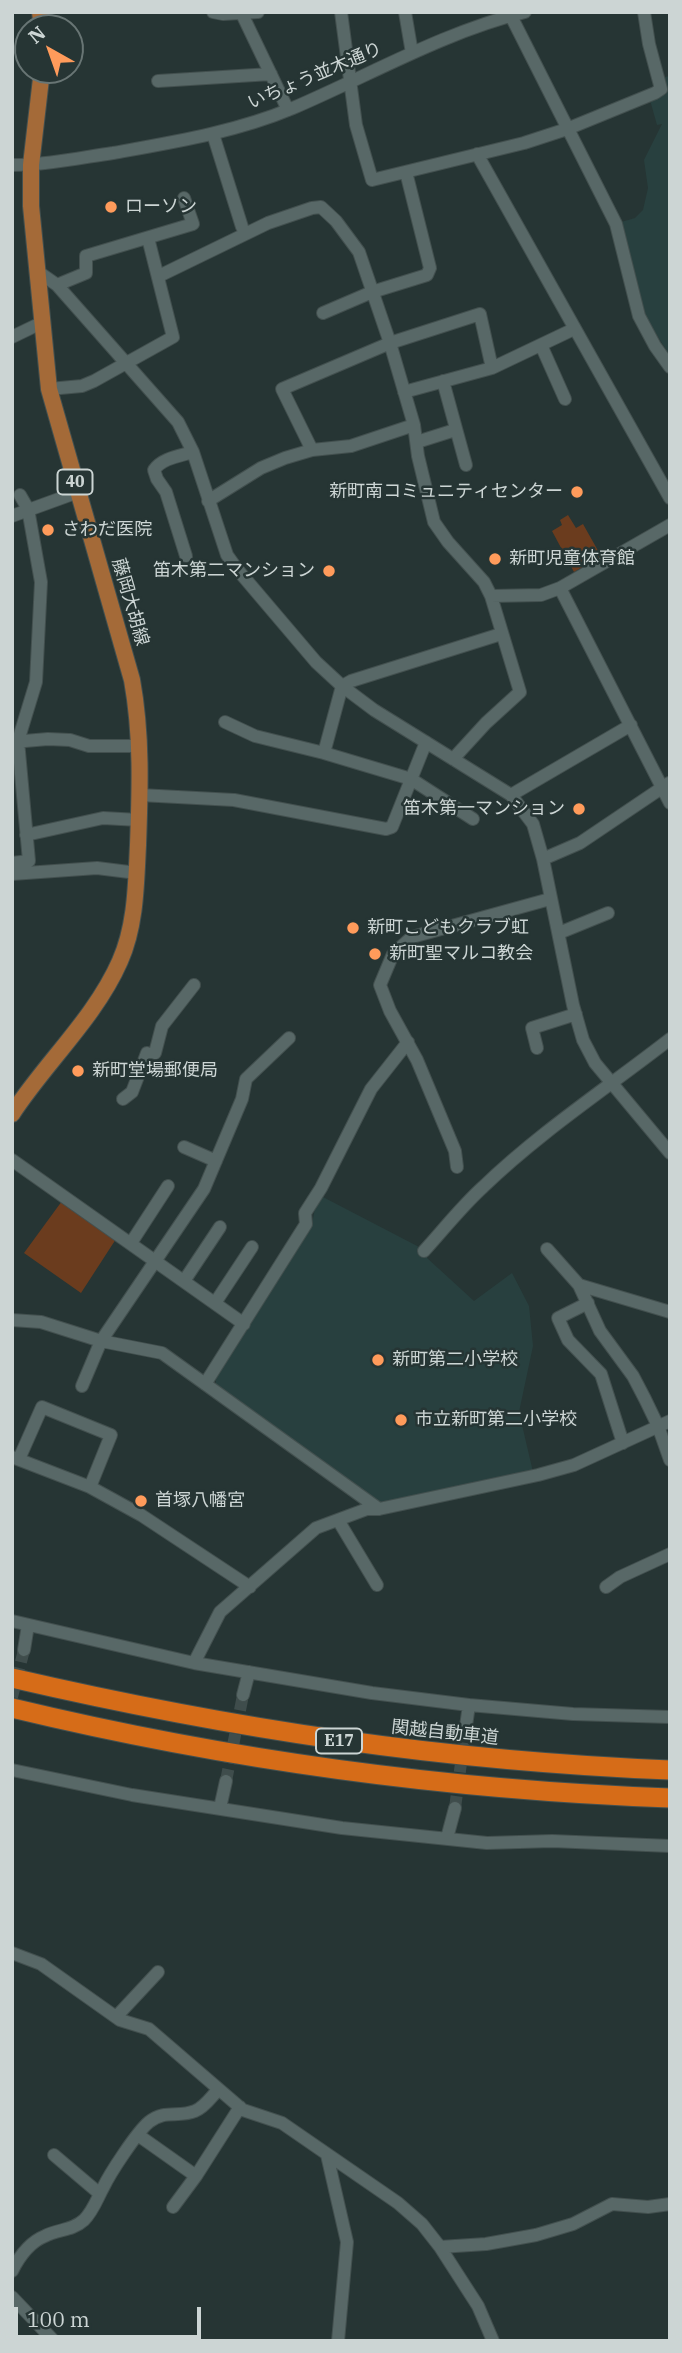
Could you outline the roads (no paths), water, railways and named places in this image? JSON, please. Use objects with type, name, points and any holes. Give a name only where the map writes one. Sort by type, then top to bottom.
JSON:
[{"type":"highway","name":"関越自動車道","points":[[12,1678],[204,1719],[395,1749],[502,1761],[670,1770]]},
{"type":"highway","name":"E17","points":[[12,1708],[200,1748],[389,1777],[497,1789],[670,1798]]},
{"type":"main road","name":"藤岡大胡線","points":[[12,1114],[101,995],[121,961],[135,900],[140,795],[138,713],[132,680],[49,389],[31,206],[31,165],[41,84]]},
{"type":"street","points":[[213,12],[258,12]]},
{"type":"street","points":[[341,12],[356,125],[372,180],[524,144],[655,93],[661,89],[644,12]]},
{"type":"street","points":[[405,12],[412,53]]},
{"type":"street","name":"いちょう並木通り","points":[[12,165],[31,165],[212,134],[288,110],[503,15],[525,12]]},
{"type":"street","points":[[243,14],[288,110]]},
{"type":"street","points":[[503,15],[616,224],[639,316],[670,367]]},
{"type":"street","points":[[158,81],[271,74]]},
{"type":"street","points":[[212,134],[242,227]]},
{"type":"street","points":[[477,154],[670,498]]},
{"type":"street","points":[[323,313],[372,292],[427,275],[430,268],[406,172]]},
{"type":"street","points":[[57,285],[86,273],[86,256],[193,224],[184,198]]},
{"type":"street","points":[[159,276],[268,223],[312,208],[321,207],[336,221],[359,252],[414,425],[418,456],[434,522],[484,582],[491,596],[520,692],[486,723],[453,759]]},
{"type":"street","points":[[49,389],[82,386],[173,337],[148,238]]},
{"type":"street","points":[[37,271],[57,285],[178,422],[193,452],[227,555],[316,662],[374,710],[512,795],[533,824],[583,1040],[595,1063],[670,1153]]},
{"type":"street","points":[[312,450],[282,389],[390,343],[480,314],[492,368]]},
{"type":"street","points":[[12,338],[41,323]]},
{"type":"street","points":[[404,393],[492,368],[574,328]]},
{"type":"street","points":[[541,345],[565,399]]},
{"type":"street","points":[[443,381],[466,465]]},
{"type":"street","points":[[208,501],[261,468],[285,458],[312,450],[351,446],[414,425]]},
{"type":"street","points":[[417,442],[455,430]]},
{"type":"street","points":[[186,556],[166,492],[154,470],[164,461],[193,452]]},
{"type":"street","points":[[12,516],[78,492]]},
{"type":"street","points":[[12,863],[29,861],[15,741],[36,682],[41,613],[41,582],[28,509],[20,495]]},
{"type":"street","points":[[491,596],[541,595],[560,588],[670,525]]},
{"type":"street","points":[[560,588],[631,725],[666,785],[670,803]]},
{"type":"street","points":[[324,753],[342,686],[501,634]]},
{"type":"street","points":[[225,722],[255,736],[411,779],[473,819]]},
{"type":"street","points":[[512,795],[631,725]]},
{"type":"street","points":[[15,741],[48,739],[70,740],[89,746],[139,746]]},
{"type":"street","points":[[140,795],[234,800],[386,830],[392,827],[426,742]]},
{"type":"street","points":[[543,859],[580,843],[666,785]]},
{"type":"street","points":[[26,835],[103,818],[139,820]]},
{"type":"street","points":[[12,874],[97,868],[137,873]]},
{"type":"street","points":[[457,1167],[455,1151],[380,985],[393,954],[412,937],[550,899]]},
{"type":"street","points":[[559,933],[608,913]]},
{"type":"street","points":[[123,1099],[132,1092],[162,1026],[194,985]]},
{"type":"street","points":[[537,1048],[533,1028],[576,1014]]},
{"type":"street","points":[[82,1386],[101,1340],[204,1189],[242,1099],[246,1079],[289,1038]]},
{"type":"street","points":[[424,1251],[482,1187],[554,1125],[670,1038]]},
{"type":"street","points":[[205,1384],[306,1224],[305,1213],[321,1188],[371,1089],[408,1042]]},
{"type":"street","points":[[184,1147],[216,1161]]},
{"type":"street","points":[[12,1160],[244,1324]]},
{"type":"street","points":[[131,1243],[168,1186]]},
{"type":"street","points":[[184,1281],[220,1227]]},
{"type":"street","points":[[215,1303],[252,1247]]},
{"type":"street","points":[[547,1249],[579,1285],[600,1331],[664,1423],[670,1461]]},
{"type":"street","points":[[579,1285],[670,1312]]},
{"type":"street","points":[[587,1303],[558,1318],[568,1340],[601,1374],[624,1443]]},
{"type":"street","points":[[12,1320],[41,1322],[101,1340],[162,1353],[379,1509]]},
{"type":"street","points":[[90,1488],[111,1435],[42,1407],[15,1458],[90,1488],[141,1515],[250,1587]]},
{"type":"street","points":[[194,1663],[220,1612],[316,1528],[367,1509],[379,1509],[574,1465],[664,1423]]},
{"type":"street","points":[[338,1520],[377,1585]]},
{"type":"street","points":[[606,1587],[620,1577],[670,1554]]},
{"type":"street","points":[[12,1620],[194,1663],[372,1693],[573,1714],[670,1717]]},
{"type":"street","points":[[24,1650],[28,1625]]},
{"type":"street","points":[[243,1695],[249,1672]]},
{"type":"street","points":[[466,1726],[469,1704]]},
{"type":"street","points":[[12,1770],[132,1795],[342,1828],[486,1843],[552,1841],[670,1846]]},
{"type":"street","points":[[220,1808],[226,1781]]},
{"type":"street","points":[[447,1839],[455,1808]]},
{"type":"street","points":[[12,1953],[41,1964],[116,2017],[149,2029],[240,2107],[282,2123],[398,2203],[422,2224],[440,2247],[478,2306],[493,2341]]},
{"type":"street","points":[[116,2017],[158,1972]]},
{"type":"street","points":[[12,2271],[29,2247],[45,2236],[77,2226],[86,2218],[104,2185],[147,2123],[169,2113],[193,2112],[218,2090]]},
{"type":"street","points":[[173,2207],[240,2107]]},
{"type":"street","points":[[138,2136],[196,2176]]},
{"type":"street","points":[[54,2155],[100,2194]]},
{"type":"street","points":[[327,2155],[346,2242],[338,2341]]},
{"type":"street","points":[[440,2247],[486,2244],[536,2235],[573,2224],[612,2204],[648,2207],[670,2204]]},
{"type":"street","points":[[12,2297],[54,2341]]},
{"type":"tunnel","points":[[12,1697],[24,1650]]},
{"type":"tunnel","points":[[226,1781],[243,1695]]},
{"type":"tunnel","points":[[455,1808],[466,1726]]},
{"type":"place","name":"ローソン","points":[[111,207]]},
{"type":"place","name":"新町南コミュニティセンター","points":[[577,492]]},
{"type":"place","name":"さわだ医院","points":[[48,530]]},
{"type":"place","name":"新町児童体育館","points":[[495,559]]},
{"type":"place","name":"笛木第二マンション","points":[[329,571]]},
{"type":"place","name":"笛木第一マンション","points":[[579,809]]},
{"type":"place","name":"新町こどもクラブ虹","points":[[353,928]]},
{"type":"place","name":"新町聖マルコ教会","points":[[375,954]]},
{"type":"place","name":"新町堂場郵便局","points":[[78,1071]]},
{"type":"place","name":"新町第二小学校","points":[[378,1360]]},
{"type":"place","name":"市立新町第二小学校","points":[[401,1420]]},
{"type":"place","name":"首塚八幡宮","points":[[141,1501]]}]
